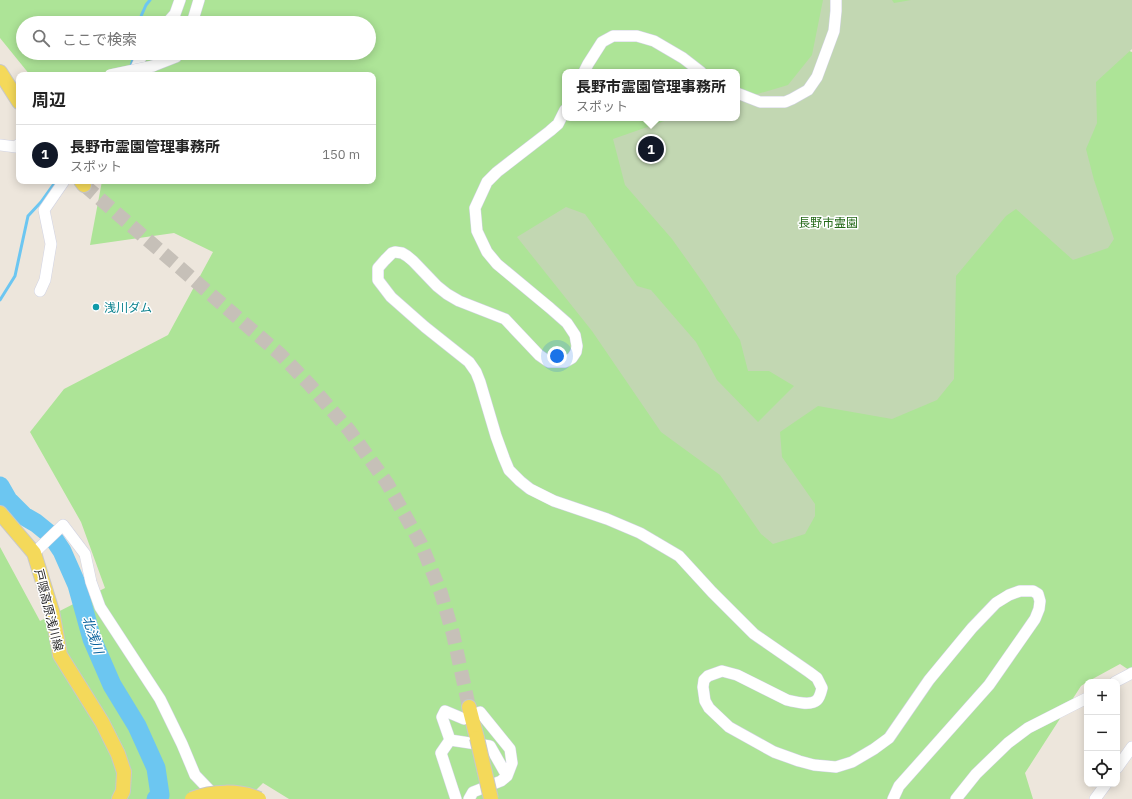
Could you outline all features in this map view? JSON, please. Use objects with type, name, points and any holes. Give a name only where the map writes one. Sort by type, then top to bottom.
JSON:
[{"type":"main road","points":[[0,72],[16,97]]},
{"type":"main road","name":"戸隠高原浅川線","points":[[0,513],[34,553],[52,611],[60,655],[102,722],[118,754],[124,772],[123,791],[119,799]]},
{"type":"main road","points":[[470,711],[491,799]]},
{"type":"main road","points":[[192,799],[210,794],[224,793],[239,794],[259,799]]},
{"type":"street","points":[[173,16],[180,0]]},
{"type":"street","points":[[194,16],[199,0]]},
{"type":"street","points":[[740,94],[760,102],[784,102],[808,90],[817,78],[834,31],[836,0]]},
{"type":"street","points":[[586,69],[602,42],[613,36],[637,36],[654,42],[683,58],[697,69]]},
{"type":"street","points":[[134,72],[140,60]]},
{"type":"street","points":[[124,72],[153,66],[170,60]]},
{"type":"street","points":[[562,116],[558,124],[497,172],[487,182],[475,208],[477,231],[487,252],[497,264],[550,308],[567,323],[572,330],[575,335],[577,346],[576,352],[572,358],[565,362],[550,362],[539,354],[505,318],[459,301],[447,294],[437,286],[413,261],[402,253],[392,253],[385,260],[378,268],[378,280],[391,297],[425,327],[469,362],[476,372],[480,382],[496,436],[509,470],[520,481],[530,490],[554,501],[608,518],[640,533],[680,556],[712,592],[754,634],[817,678],[822,688],[816,702],[812,703],[787,700],[737,675],[722,671],[708,676],[704,680],[703,687],[705,701],[709,708],[730,726],[774,752],[799,762],[836,767],[852,762],[874,749],[889,738],[929,680],[972,628],[996,602],[1020,590],[1032,590],[1038,594],[1040,601],[1035,619],[989,685],[899,786],[892,799]]},
{"type":"street","points":[[0,145],[16,146]]},
{"type":"street","points":[[40,291],[45,280],[51,244],[44,210],[62,184]]},
{"type":"street","points":[[34,553],[63,525],[84,554],[91,582],[100,607],[160,699],[195,775],[218,799]]},
{"type":"street","points":[[1120,679],[1132,673]]},
{"type":"street","points":[[956,799],[976,774],[1008,743],[1028,728],[1084,700]]},
{"type":"street","points":[[450,740],[442,718],[445,711],[464,718],[470,711],[480,712],[510,749],[512,763],[508,776],[501,781],[473,792],[469,799]]},
{"type":"street","points":[[450,740],[490,746],[508,776]]},
{"type":"street","points":[[450,740],[441,753],[456,799]]},
{"type":"street","points":[[1120,764],[1132,747]]},
{"type":"street","points":[[1095,799],[1104,787]]},
{"type":"green space","points":[[0,0],[1050,0],[1107,42],[1132,52],[1132,672],[1120,664],[1092,679],[1084,679],[1084,684],[1081,686],[1025,773],[1033,799],[289,799],[263,783],[247,799],[0,799],[0,547],[40,621],[105,588],[81,522],[30,432],[64,389],[168,335],[213,252],[174,233],[90,245],[101,184],[376,184],[376,72],[28,72],[18,60],[376,60],[376,16],[16,16],[16,58],[0,38]]},
{"type":"green space","name":"長野市霊園","points":[[823,0],[892,0],[894,3],[911,0],[1132,0],[1132,49],[1096,82],[1097,123],[1086,149],[1094,180],[1114,239],[1108,248],[1073,260],[1016,209],[1006,216],[956,276],[954,379],[937,400],[892,419],[818,406],[780,432],[782,457],[815,504],[815,516],[805,534],[773,544],[761,534],[720,475],[661,432],[592,331],[517,237],[566,207],[585,214],[637,286],[651,290],[696,342],[717,380],[758,422],[794,386],[769,371],[748,371],[740,340],[704,284],[672,239],[625,185],[613,139],[664,121],[740,121],[740,99],[788,85],[812,55]]},
{"type":"waterway","points":[[141,16],[150,0]]},
{"type":"waterway","points":[[130,69],[133,60]]},
{"type":"waterway","points":[[0,300],[15,276],[28,216],[41,202],[54,184]]},
{"type":"waterway","name":"北浅川","points":[[0,486],[8,500],[24,516],[36,523],[52,536],[62,551],[77,585],[92,639],[112,685],[137,726],[156,768],[160,795],[156,799]]},
{"type":"tunnel","points":[[84,185],[281,355],[309,384],[349,430],[387,483],[421,544],[441,593],[453,634],[469,707]]},
{"type":"place","name":"長野市霊園管理事務所","points":[[651,149]]},
{"type":"place","name":"浅川ダム","points":[[96,307]]}]
